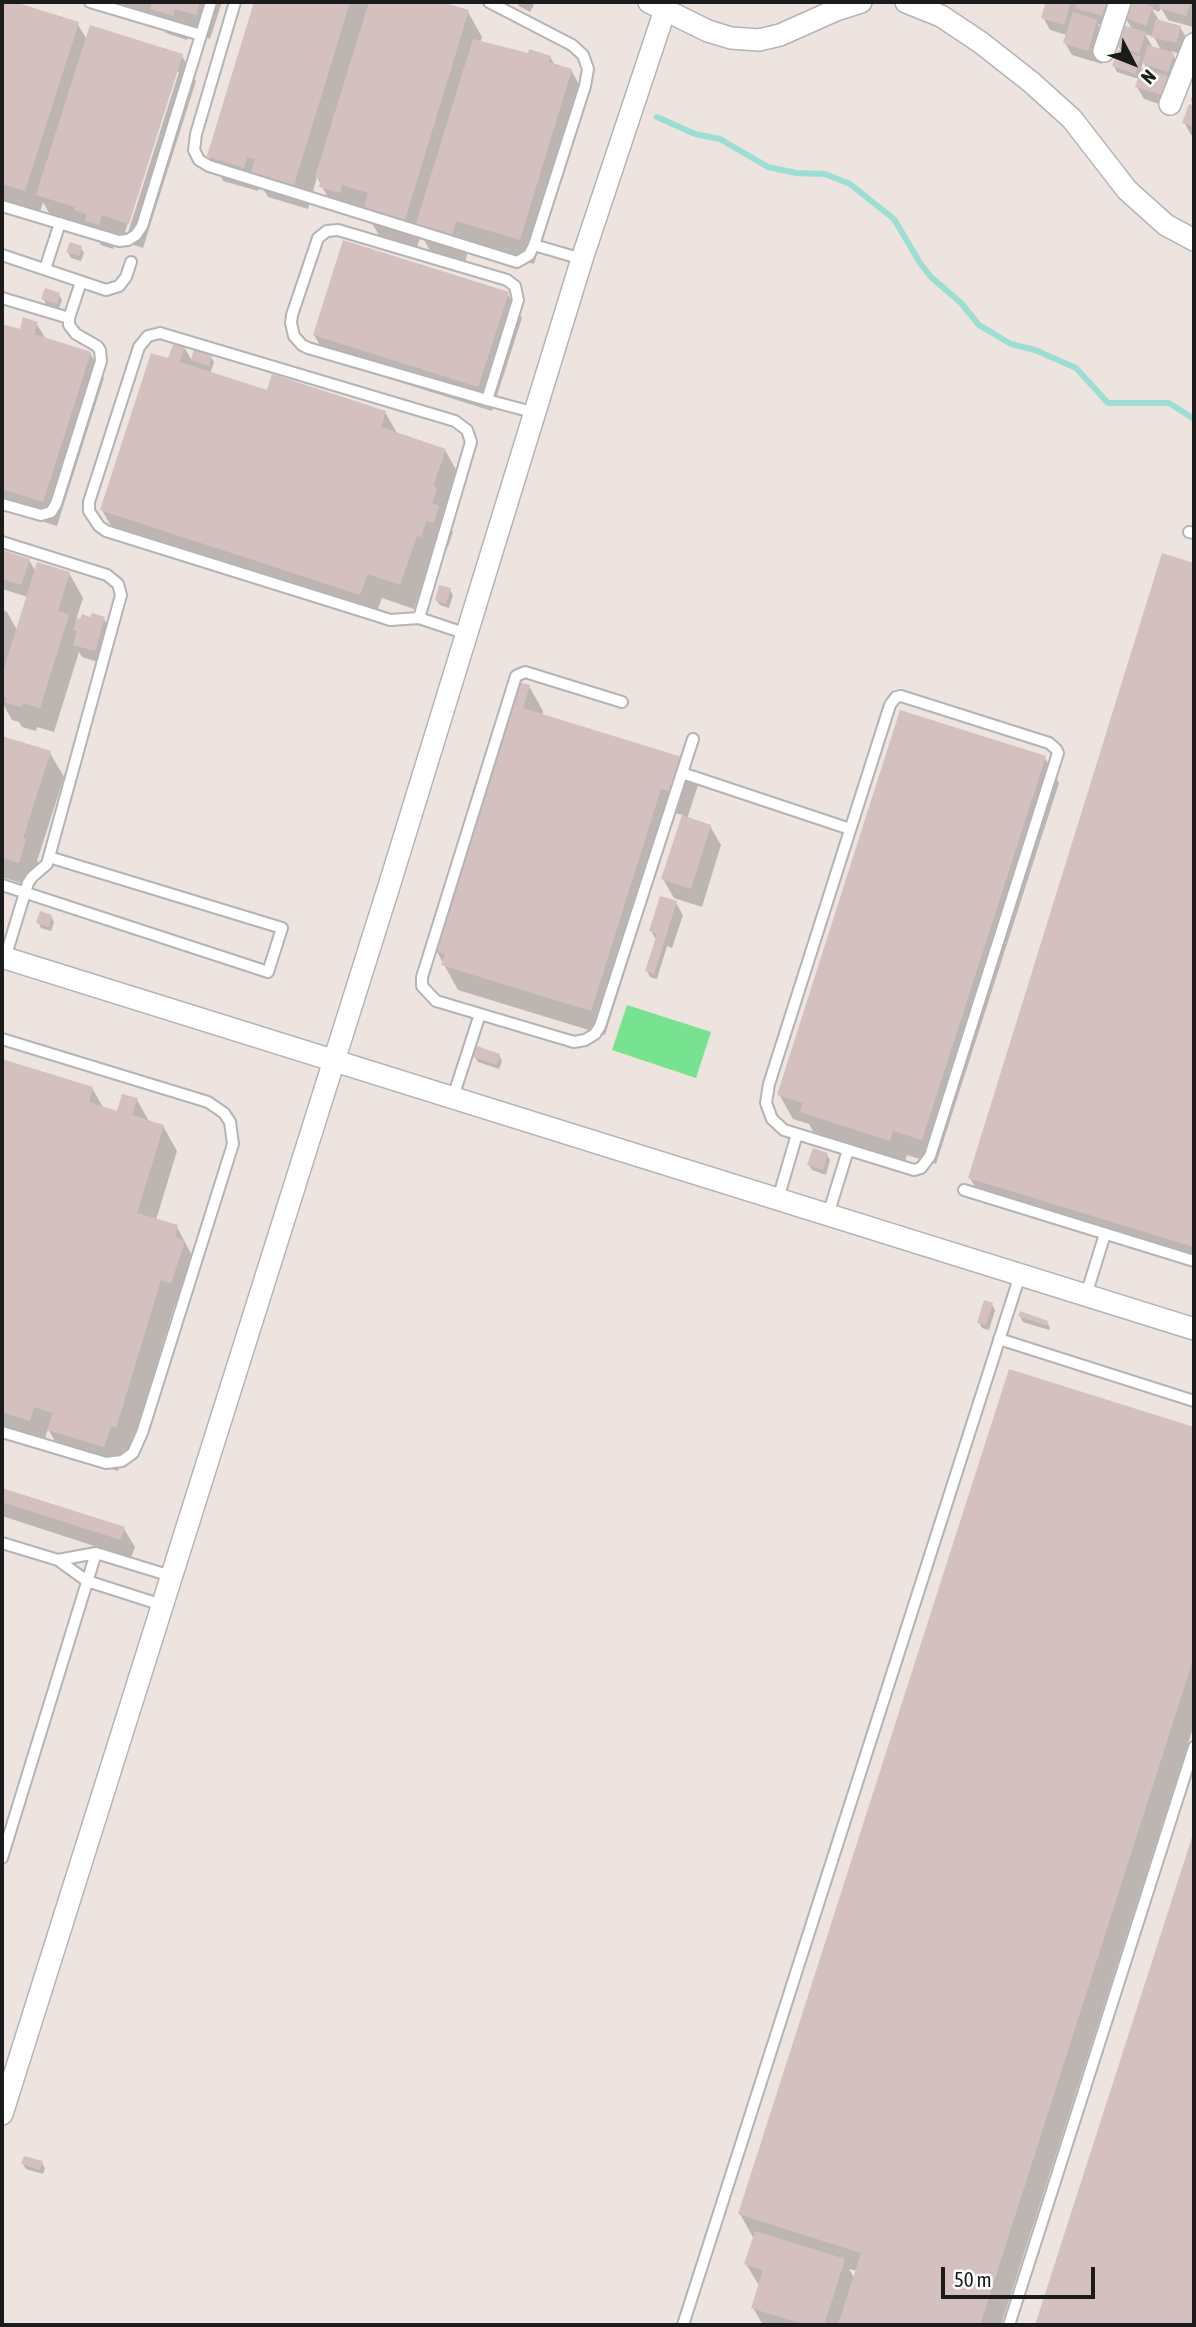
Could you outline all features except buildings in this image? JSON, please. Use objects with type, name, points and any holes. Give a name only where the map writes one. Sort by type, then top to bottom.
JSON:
[{"type":"street","points":[[2,2114],[536,413],[657,6],[708,31],[731,38],[759,40],[780,35],[836,9],[861,2]]},
{"type":"street","points":[[906,2],[947,19],[1031,82],[1072,119],[1104,163],[1134,197],[1171,228],[1194,240]]},
{"type":"street","points":[[1104,51],[1120,2]]},
{"type":"street","points":[[1170,104],[1194,44]]},
{"type":"street","points":[[3,957],[1194,1329]]},
{"type":"lane","points":[[90,2],[201,35]]},
{"type":"lane","points":[[2,206],[120,242],[136,235],[142,226],[211,2]]},
{"type":"lane","points":[[235,2],[196,134],[194,150],[199,160],[209,166],[513,261],[526,258],[534,245],[585,86],[588,69],[583,55],[572,45],[496,3]]},
{"type":"lane","points":[[45,270],[60,223]]},
{"type":"lane","points":[[487,400],[518,299],[515,286],[507,281],[338,230],[327,231],[318,238],[292,315],[291,329],[297,341],[308,348],[487,400],[536,413]]},
{"type":"lane","points":[[534,245],[582,259]]},
{"type":"lane","points":[[2,255],[106,290],[116,288],[124,280],[131,262]]},
{"type":"lane","points":[[2,504],[41,515],[51,512],[56,504],[102,362],[100,350],[91,341],[72,332],[69,325],[81,282]]},
{"type":"lane","points":[[2,298],[69,318]]},
{"type":"lane","points":[[419,618],[471,442],[467,430],[455,421],[160,333],[148,336],[139,347],[89,502],[93,519],[106,531],[378,617],[390,620],[419,618],[467,634]]},
{"type":"lane","points":[[2,542],[107,575],[113,578],[120,589],[119,603],[47,864],[32,877],[3,957]]},
{"type":"lane","points":[[622,702],[525,672],[514,680],[422,977],[422,986],[436,1001],[574,1042],[595,1034],[600,1026],[693,739]]},
{"type":"lane","points":[[896,697],[1049,743],[1056,749],[1058,758],[930,1156],[921,1168],[914,1170],[797,1135],[784,1129],[772,1119],[768,1111],[767,1094],[850,829],[890,705],[896,697]]},
{"type":"lane","points":[[682,773],[850,829]]},
{"type":"lane","points":[[2,885],[268,972],[282,928],[49,857]]},
{"type":"lane","points":[[453,1097],[480,1014]]},
{"type":"lane","points":[[2,1040],[208,1102],[224,1113],[230,1122],[233,1144],[142,1433],[133,1453],[122,1461],[107,1463],[2,1432]]},
{"type":"lane","points":[[778,1199],[797,1135]]},
{"type":"lane","points":[[828,1215],[848,1150]]},
{"type":"lane","points":[[964,1190],[1194,1261]]},
{"type":"lane","points":[[1086,1295],[1105,1234]]},
{"type":"lane","points":[[683,2325],[1020,1275]]},
{"type":"lane","points":[[999,1339],[1194,1401]]},
{"type":"lane","points":[[2,1542],[58,1560],[87,1581],[162,1605]]},
{"type":"lane","points":[[58,1560],[96,1553],[171,1576]]},
{"type":"lane","points":[[2,1858],[96,1553]]},
{"type":"lane","points":[[1009,2325],[1194,1747]]},
{"type":"green space","points":[[627,1005],[711,1032],[696,1078],[612,1050]]},
{"type":"waterway","points":[[657,117],[695,134],[720,139],[768,167],[796,173],[825,174],[850,184],[894,219],[931,277],[961,303],[979,325],[1011,344],[1035,350],[1076,368],[1108,403],[1169,403],[1194,419]]}]
